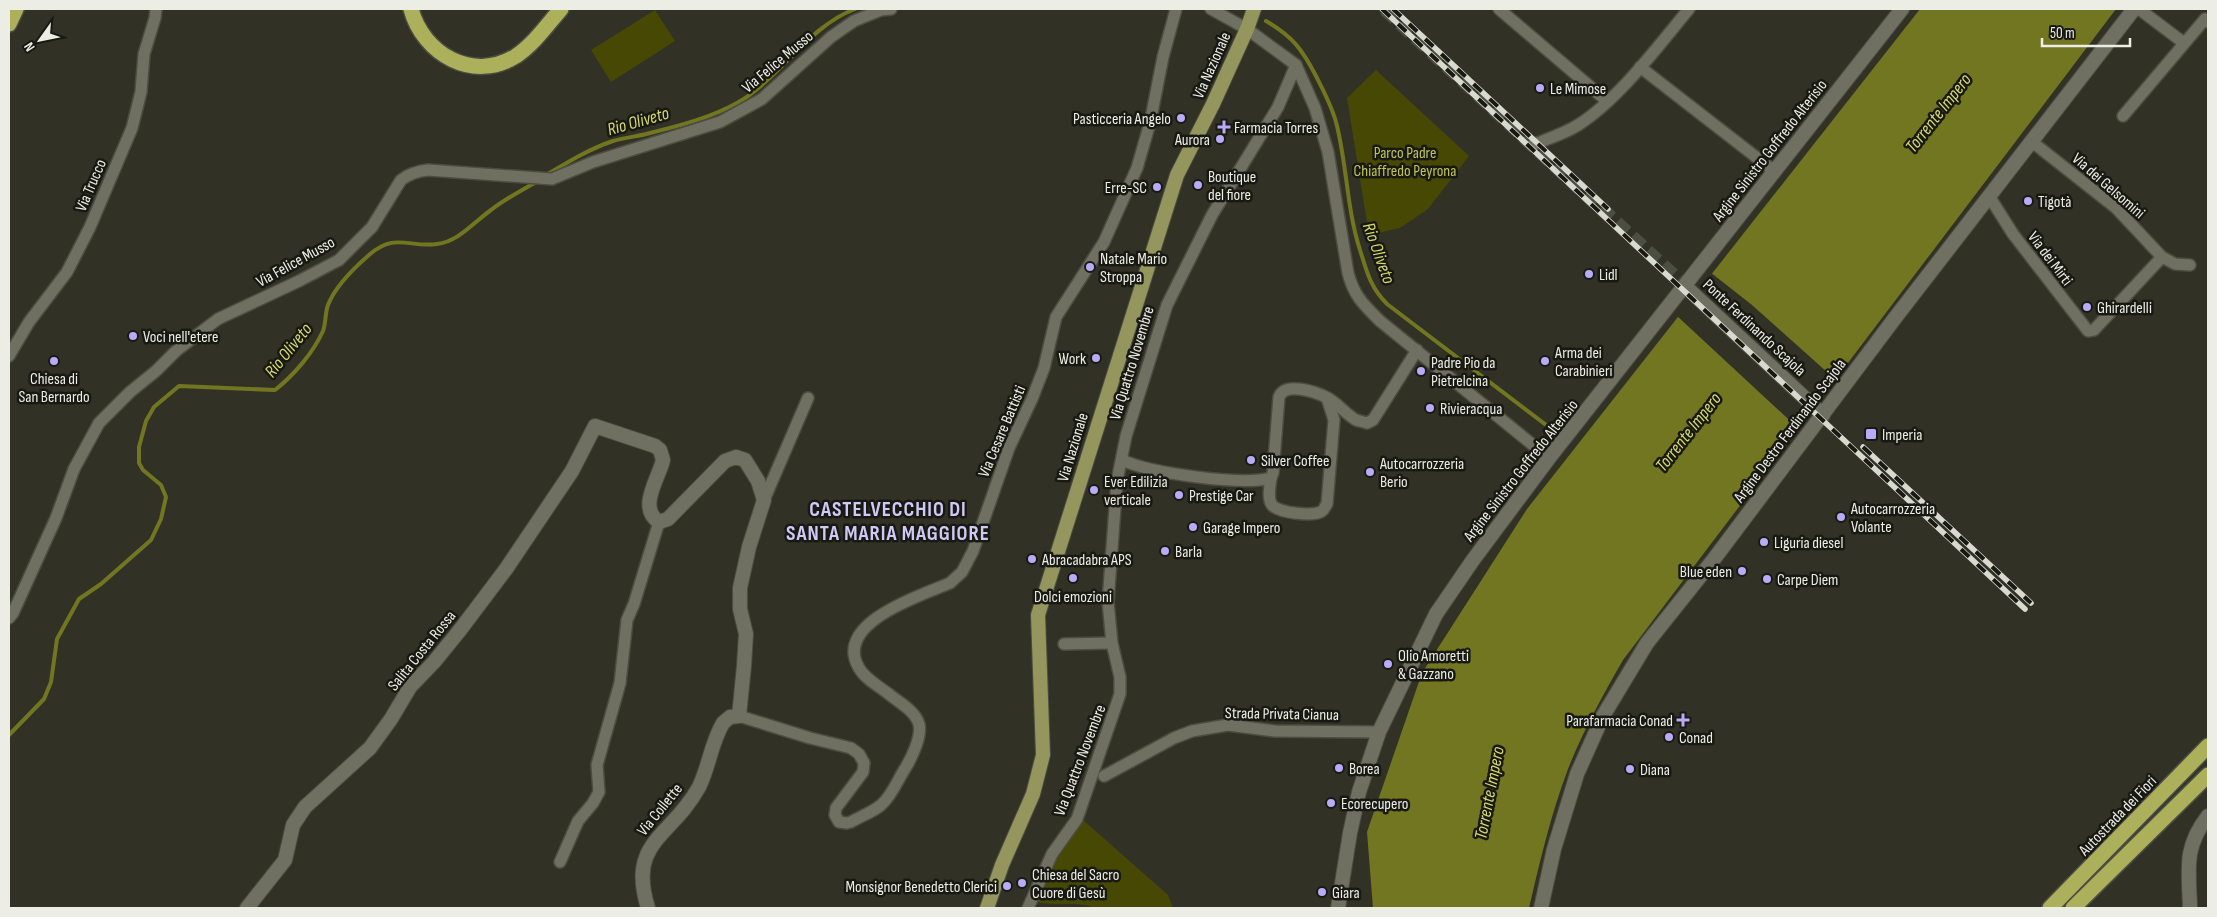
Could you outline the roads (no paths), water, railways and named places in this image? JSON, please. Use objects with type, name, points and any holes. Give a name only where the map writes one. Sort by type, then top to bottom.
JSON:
[{"type":"highway","points":[[9,24],[16,9]]},
{"type":"highway","points":[[411,9],[421,34],[439,52],[462,64],[484,66],[506,61],[517,56],[538,36],[561,9]]},
{"type":"highway","name":"Autostrada dei Fiori","points":[[2050,908],[2208,746]]},
{"type":"highway","name":"Autostrada dei Fiori","points":[[2073,908],[2208,775]]},
{"type":"main road","name":"Via Nazionale","points":[[987,908],[1002,865],[1033,794],[1044,755],[1038,615],[1177,175],[1213,104],[1254,9]]},
{"type":"main road","name":"Argine Sinistro Goffredo Alterisio","points":[[1338,908],[1350,833],[1359,792],[1379,732],[1436,614],[1473,560],[1549,458],[1902,9]]},
{"type":"main road","name":"Argine Destro Ferdinando Scajola","points":[[1542,908],[1554,849],[1577,774],[1603,716],[1647,643],[2134,9]]},
{"type":"main road","name":"Ponte Ferdinando Scajola","points":[[1685,286],[1823,414]]},
{"type":"main road","name":"Salita Costa Rossa","points":[[247,908],[285,860],[293,825],[305,807],[370,748],[391,719],[410,687],[460,630],[506,569],[572,471],[595,426],[644,441],[660,450],[664,460],[650,494],[649,504],[654,519],[659,522]]},
{"type":"main road","points":[[659,522],[668,519],[725,461],[732,457],[741,458],[749,463],[758,481],[764,500],[749,547],[740,588],[740,609],[746,634],[739,716]]},
{"type":"main road","name":"Via Collette","points":[[648,908],[641,883],[646,855],[651,846],[675,822],[693,797],[704,775],[723,723],[730,718],[739,716]]},
{"type":"main road","points":[[2190,908],[2189,852],[2198,829],[2208,816]]},
{"type":"street","name":"Via Trucco","points":[[9,356],[29,322],[67,272],[90,227],[128,137],[141,92],[144,54],[156,9]]},
{"type":"street","name":"Via Felice Musso","points":[[9,618],[56,518],[74,469],[99,423],[176,351],[218,319],[339,260],[372,227],[401,180],[411,173],[428,170],[552,179],[593,162],[720,122],[762,99],[831,38],[854,21],[881,10],[891,9]]},
{"type":"street","name":"Via Cesare Battisti","points":[[739,716],[810,738],[851,748],[860,754],[864,763],[863,772],[836,808],[835,815],[839,822],[851,822],[877,808],[886,800],[908,762],[918,736],[919,723],[913,713],[862,672],[854,656],[856,641],[869,624],[888,609],[950,583],[962,572],[973,550],[1009,448],[1044,368],[1056,317],[1104,242],[1136,168],[1176,9]]},
{"type":"street","points":[[1211,9],[1247,29],[1296,65],[1315,108],[1328,152],[1352,289],[1380,321],[1549,458]]},
{"type":"street","points":[[1499,9],[1607,101]]},
{"type":"street","points":[[1532,145],[1578,125],[1607,101],[1640,67],[1689,9]]},
{"type":"street","points":[[2139,9],[2184,43]]},
{"type":"street","points":[[2123,116],[2205,19],[2208,22]]},
{"type":"street","name":"Via Quattro Novembre","points":[[1028,908],[1052,854],[1077,819],[1116,711],[1120,694],[1120,677],[1112,643],[1108,602],[1117,482],[1126,436],[1138,392],[1166,305],[1212,215],[1278,106],[1296,65]]},
{"type":"street","points":[[1640,67],[1774,171]]},
{"type":"street","name":"Via dei Gelsomini","points":[[2031,141],[2116,208],[2162,257],[2175,264],[2190,265]]},
{"type":"street","name":"Via dei Mirti","points":[[1989,196],[2013,234],[2088,331],[2094,330],[2162,257]]},
{"type":"street","points":[[1327,398],[1334,420],[1334,436],[1327,504],[1322,511],[1313,515],[1274,508],[1269,499],[1280,394],[1286,389],[1300,389],[1327,398],[1356,420],[1367,423],[1373,420],[1417,350]]},
{"type":"street","points":[[764,500],[808,398]]},
{"type":"street","points":[[1122,460],[1155,471],[1211,478],[1258,480],[1271,478]]},
{"type":"street","points":[[560,862],[578,821],[599,792],[597,765],[620,683],[627,620],[634,604],[659,522]]},
{"type":"street","points":[[1064,644],[1112,643]]},
{"type":"street","name":"Strada Privata Cianua","points":[[1104,776],[1174,738],[1192,731],[1228,725],[1276,731],[1379,732]]},
{"type":"water","name":"Torrente Impero","points":[[1920,9],[2116,9],[1623,660],[1587,727],[1568,769],[1551,820],[1529,908],[1373,908],[1367,832],[1422,673],[1527,509]]},
{"type":"waterway","name":"Rio Oliveto","points":[[546,175],[604,144],[686,123],[737,103],[753,93],[822,28],[838,17],[855,9]]},
{"type":"waterway","name":"Rio Oliveto","points":[[1266,21],[1296,44],[1306,58],[1331,106],[1340,141],[1356,235],[1367,272],[1381,298],[1558,434]]},
{"type":"waterway","name":"Rio Oliveto","points":[[9,735],[44,699],[51,682],[57,639],[79,599],[101,584],[151,540],[161,519],[166,497],[161,485],[143,470],[139,463],[139,447],[146,421],[154,407],[179,386],[275,390],[296,371],[319,339],[325,325],[326,311],[335,291],[369,255],[378,248],[395,242],[427,245],[452,240],[502,202],[536,182]]},
{"type":"tunnel","points":[[1385,9],[1685,286]]},
{"type":"railway","points":[[1382,9],[2025,609]]},
{"type":"railway","points":[[1393,9],[1608,209]]},
{"type":"railway","points":[[1863,447],[2031,603]]},
{"type":"place","name":"Le Mimose","points":[[1540,88]]},
{"type":"place","name":"Pasticceria Angelo","points":[[1181,118]]},
{"type":"place","name":"Farmacia Torres","points":[[1224,127]]},
{"type":"place","name":"Aurora","points":[[1220,139]]},
{"type":"place","name":"Boutique del fiore","points":[[1198,185]]},
{"type":"place","name":"Erre-SC","points":[[1157,187]]},
{"type":"place","name":"Tigotà","points":[[2028,201]]},
{"type":"place","name":"Natale Mario Stroppa","points":[[1090,267]]},
{"type":"place","name":"Lidl","points":[[1589,274]]},
{"type":"place","name":"Ghirardelli","points":[[2087,307]]},
{"type":"place","name":"Voci nell'etere","points":[[133,336]]},
{"type":"place","name":"Work","points":[[1096,358]]},
{"type":"place","name":"Chiesa di San Bernardo","points":[[54,361]]},
{"type":"place","name":"Arma dei Carabinieri","points":[[1545,361]]},
{"type":"place","name":"Padre Pio da Pietrelcina","points":[[1421,371]]},
{"type":"place","name":"Rivieracqua","points":[[1430,408]]},
{"type":"place","name":"Imperia","points":[[1871,434]]},
{"type":"place","name":"Silver Coffee","points":[[1251,460]]},
{"type":"place","name":"Autocarrozzeria Berio","points":[[1370,472]]},
{"type":"place","name":"Ever Edilizia verticale","points":[[1094,490]]},
{"type":"place","name":"Prestige Car","points":[[1179,495]]},
{"type":"place","name":"Autocarrozzeria Volante","points":[[1841,517]]},
{"type":"place","name":"Garage Impero","points":[[1193,527]]},
{"type":"place","name":"Liguria diesel","points":[[1764,542]]},
{"type":"place","name":"Barla","points":[[1165,551]]},
{"type":"place","name":"Abracadabra APS","points":[[1032,559]]},
{"type":"place","name":"Blue eden","points":[[1742,571]]},
{"type":"place","name":"Dolci emozioni","points":[[1073,578]]},
{"type":"place","name":"Carpe Diem","points":[[1767,579]]},
{"type":"place","name":"Olio Amoretti & Gazzano","points":[[1388,664]]},
{"type":"place","name":"Parafarmacia Conad","points":[[1683,720]]},
{"type":"place","name":"Conad","points":[[1669,737]]},
{"type":"place","name":"Borea","points":[[1339,768]]},
{"type":"place","name":"Diana","points":[[1630,769]]},
{"type":"place","name":"Ecorecupero","points":[[1331,803]]},
{"type":"place","name":"Chiesa del Sacro Cuore di Gesù","points":[[1022,883]]},
{"type":"place","name":"Monsignor Benedetto Clerici","points":[[1007,886]]},
{"type":"place","name":"Giara","points":[[1322,892]]},
{"type":"district","name":"CASTELVECCHIO DI SANTA MARIA MAGGIORE","points":[[888,521]]},
{"type":"park label","name":"Parco Padre Chiaffredo Peyrona","points":[[1405,161]]}]
